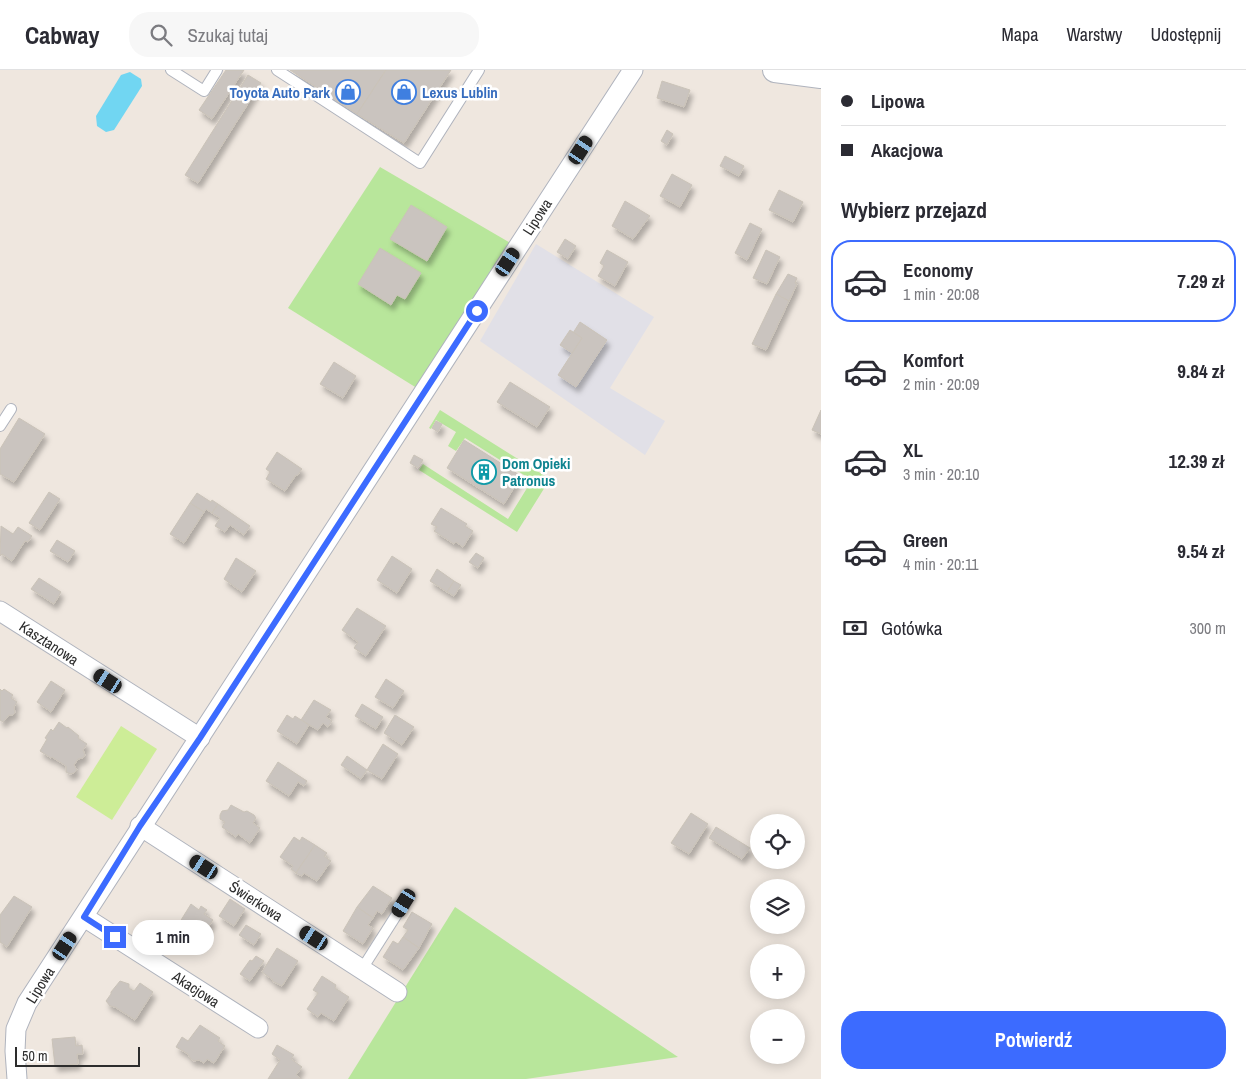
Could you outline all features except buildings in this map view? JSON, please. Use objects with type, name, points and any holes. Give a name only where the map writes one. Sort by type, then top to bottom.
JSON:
[{"type":"street","name":"Lipowa","points":[[17,1079],[8,1029],[84,917],[140,826],[200,738],[633,70]]},
{"type":"street","points":[[775,70],[821,76]]},
{"type":"street","name":"Kasztanowa","points":[[0,612],[200,738]]},
{"type":"street","name":"Świerkowa","points":[[140,826],[397,992]]},
{"type":"street","name":"Akacjowa","points":[[84,917],[258,1028]]},
{"type":"lane","points":[[171,70],[204,91],[217,70]]},
{"type":"lane","points":[[277,70],[420,163],[479,70]]},
{"type":"lane","points":[[0,426],[11,409]]},
{"type":"lane","points":[[362,969],[404,903]]},
{"type":"shaded area","points":[[536,244],[654,317],[610,388],[665,421],[645,455],[480,341]]},
{"type":"green space","points":[[380,167],[512,244],[420,390],[288,308]]},
{"type":"green space","points":[[440,410],[550,479],[517,532],[419,470],[423,464],[508,519],[532,480],[465,438],[456,451],[448,446],[456,432],[436,420],[431,429],[429,428]]},
{"type":"green space","points":[[121,726],[157,749],[112,820],[76,797]]},
{"type":"green space","points":[[455,907],[678,1057],[526,1079],[348,1079]]},
{"type":"water","points":[[130,72],[141,79],[142,86],[114,130],[106,132],[97,126],[96,116],[121,75]]},
{"type":"place","name":"Toyota Auto Park","points":[[348,92]]},
{"type":"place","name":"Lexus Lublin","points":[[404,92]]},
{"type":"place","name":"Dom Opieki Patronus","points":[[484,472]]},
{"type":"route","points":[[115,937],[84,917],[140,826],[200,738],[477,311]]}]
